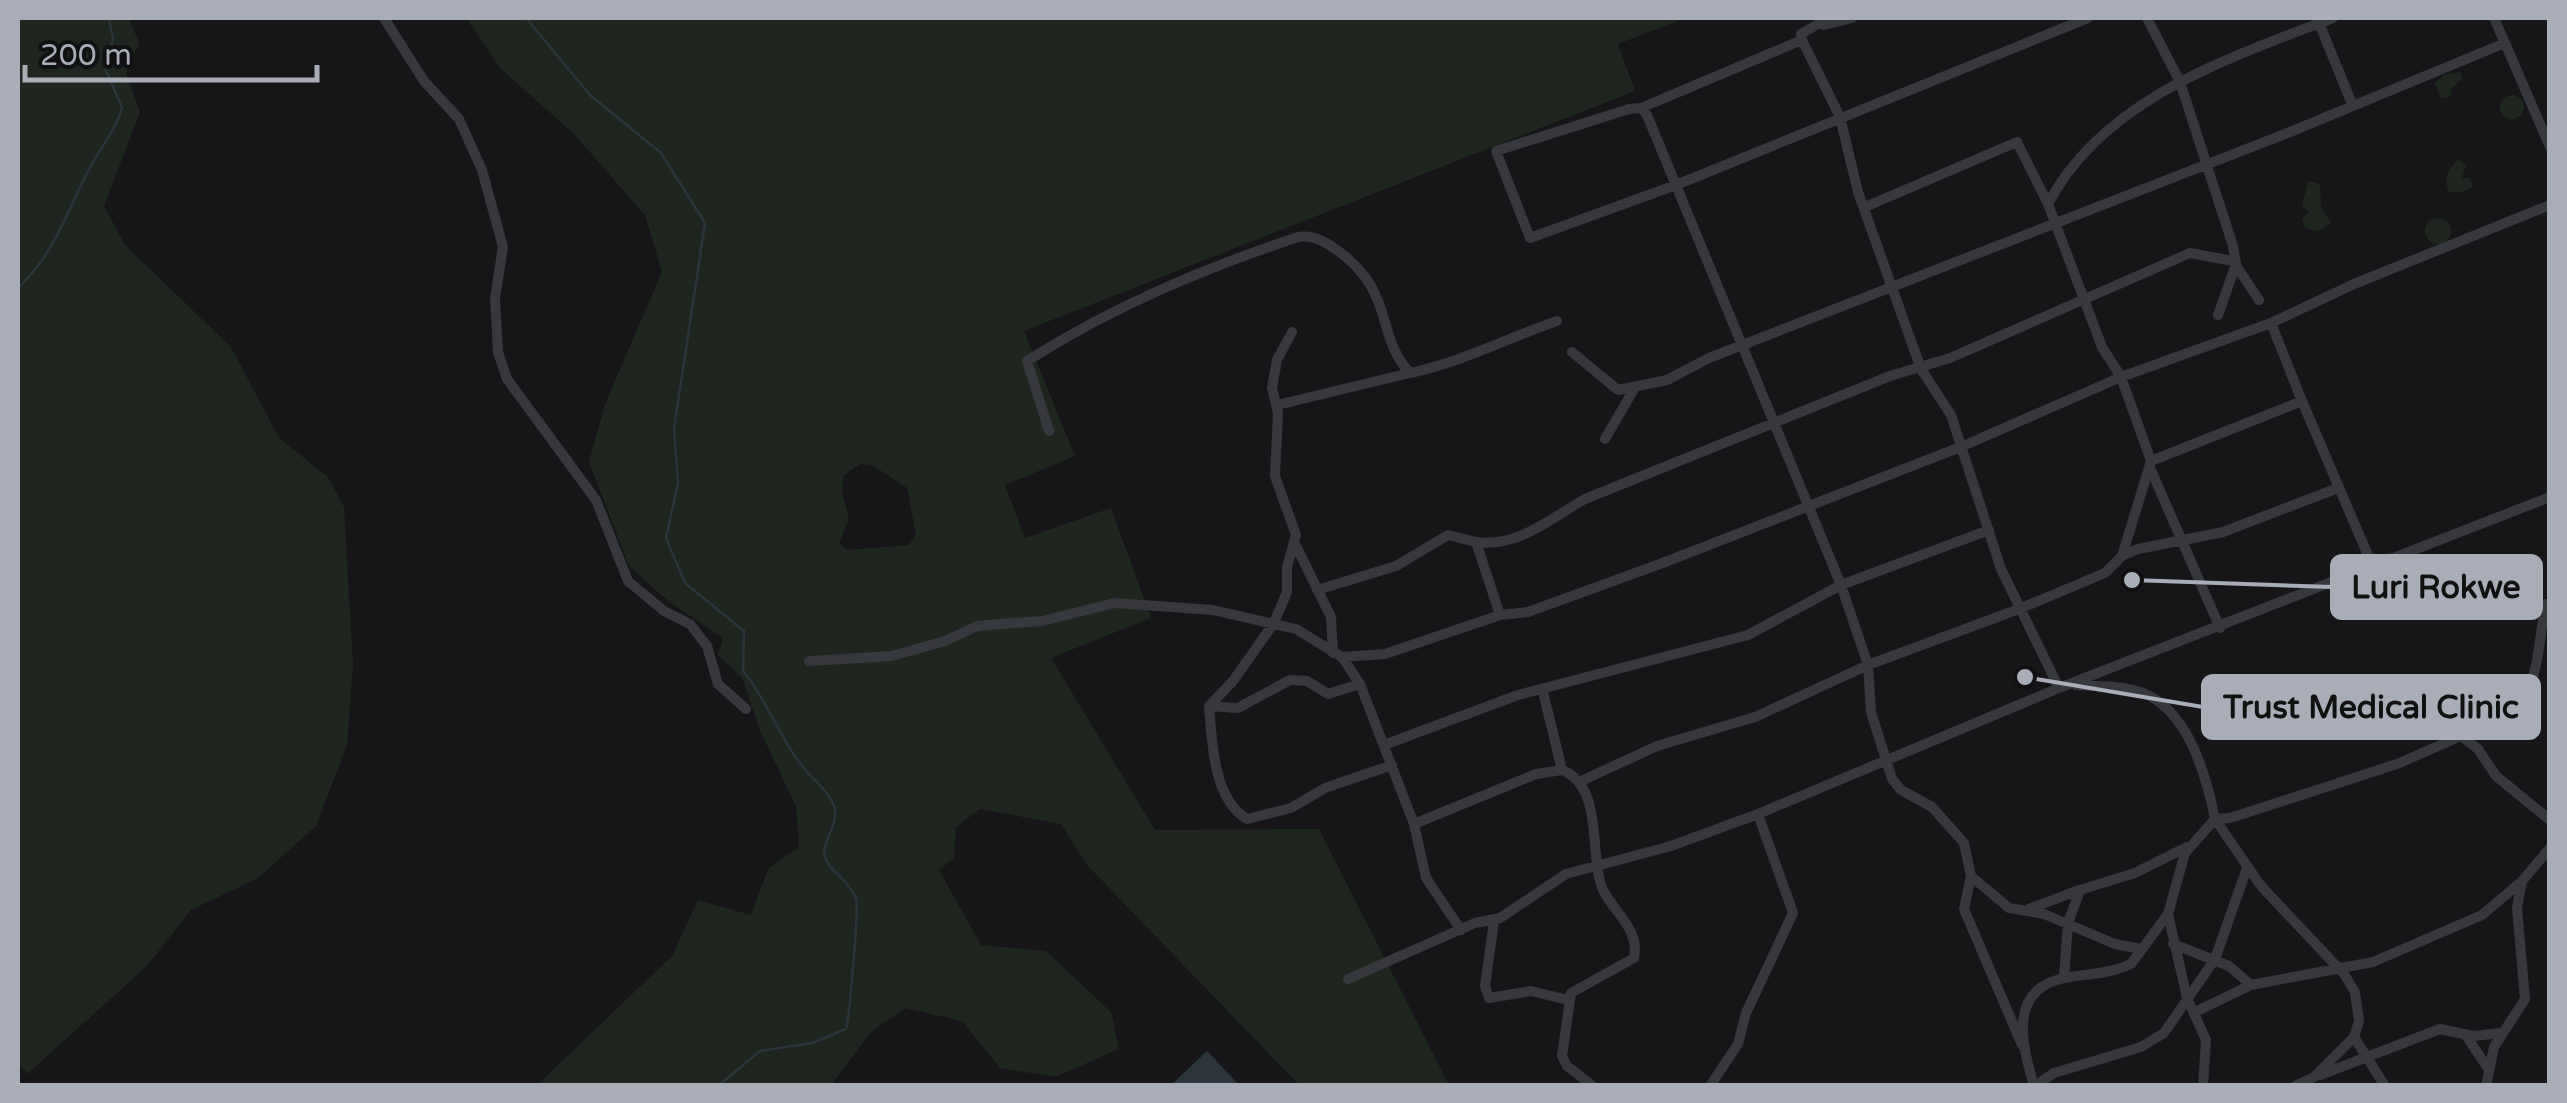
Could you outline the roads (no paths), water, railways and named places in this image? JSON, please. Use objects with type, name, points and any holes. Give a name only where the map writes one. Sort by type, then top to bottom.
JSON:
[{"type":"street","points":[[384,18],[424,81],[459,118],[482,170],[503,247],[495,298],[498,352],[507,380],[596,500],[628,581],[664,612],[690,624],[708,646],[718,684],[746,709]]},
{"type":"street","points":[[1801,37],[1828,18]]},
{"type":"street","points":[[1852,18],[1640,108],[1496,152],[1530,238],[1676,185],[2088,18]]},
{"type":"street","points":[[2147,18],[2180,82],[2208,160],[2212,192],[2236,264],[2259,300]]},
{"type":"street","points":[[2048,204],[2064,175],[2101,136],[2140,105],[2180,82],[2318,20],[2333,18]]},
{"type":"street","points":[[2494,18],[2545,121],[2550,147]]},
{"type":"street","points":[[2318,20],[2352,104]]},
{"type":"street","points":[[1801,37],[1840,117],[1865,207],[1920,369],[1951,416],[2019,610],[2065,687]]},
{"type":"street","points":[[1572,352],[1613,388],[1634,390],[2505,43]]},
{"type":"street","points":[[1640,108],[1676,185],[1841,585],[1868,666],[1871,712],[1892,779],[1901,790],[1932,807],[1964,843],[1972,876],[1964,910],[2022,1045],[2034,1086],[2078,1064],[2154,1040],[2174,1021],[2215,959],[2248,868]]},
{"type":"street","points":[[1865,207],[2017,142],[2048,204],[2082,301],[2121,378],[2151,465],[2220,628]]},
{"type":"street","points":[[1337,655],[1385,654],[1500,615],[1528,612],[1587,592],[1963,446],[2121,378],[2272,323],[2354,284],[2550,205]]},
{"type":"street","points":[[1049,431],[1026,362],[1097,320],[1187,276],[1310,235],[1368,277],[1410,373]]},
{"type":"street","points":[[1317,590],[1396,566],[1448,535],[1487,544],[1544,528],[1585,498],[1890,376],[1920,369],[2190,253],[2218,255],[2236,264]]},
{"type":"street","points":[[2218,315],[2236,264]]},
{"type":"street","points":[[1277,404],[1454,364],[1557,321]]},
{"type":"street","points":[[2272,323],[2374,567]]},
{"type":"street","points":[[1208,706],[1234,680],[1274,622],[1287,592],[1286,566],[1296,535],[1273,464],[1277,404],[1273,374],[1292,332]]},
{"type":"street","points":[[1605,439],[1634,390]]},
{"type":"street","points":[[1579,782],[1657,746],[1755,717],[1868,666],[2019,610],[2105,573],[2122,556],[2151,465],[2302,402]]},
{"type":"street","points":[[2122,556],[2241,526],[2338,488]]},
{"type":"street","points":[[1348,978],[1461,930],[1494,921],[1566,874],[1758,814],[2065,687],[2550,498]]},
{"type":"street","points":[[1384,745],[1496,702],[1748,634],[1841,585],[1989,530]]},
{"type":"street","points":[[1476,542],[1500,615]]},
{"type":"street","points":[[1295,544],[1331,616],[1337,655]]},
{"type":"street","points":[[809,660],[892,656],[945,641],[977,626],[1042,621],[1115,604],[1160,603],[1296,629],[1337,655],[1360,684],[1414,824],[1426,878],[1461,930]]},
{"type":"street","points":[[2022,1045],[2020,1032],[2027,1008],[2046,986],[2064,978],[2119,970],[2131,964],[2168,914],[2186,853],[2215,818],[2230,818],[2397,764],[2517,706],[2528,694],[2545,604]]},
{"type":"street","points":[[1208,706],[1238,708],[1290,680],[1307,681],[1328,694],[1360,684]]},
{"type":"street","points":[[2065,687],[2139,691],[2176,719],[2208,783],[2215,818],[2248,868],[2355,992],[2360,1014],[2354,1036],[2314,1077]]},
{"type":"street","points":[[1543,692],[1562,770],[1579,782],[1598,847],[1596,866],[1604,890],[1634,935],[1635,953],[1619,968],[1578,986],[1568,1000],[1564,1061],[1593,1086]]},
{"type":"street","points":[[1208,706],[1214,764],[1233,807],[1247,819],[1291,808],[1318,791],[1392,766]]},
{"type":"street","points":[[2461,736],[2478,748],[2496,776],[2550,820]]},
{"type":"street","points":[[1414,824],[1536,774],[1562,770]]},
{"type":"street","points":[[1710,1086],[1738,1044],[1746,1013],[1794,913],[1758,814]]},
{"type":"street","points":[[2025,910],[2135,873],[2192,844]]},
{"type":"street","points":[[1598,847],[1620,860]]},
{"type":"street","points":[[2195,1012],[2252,985],[2336,967],[2360,966],[2482,916],[2522,881],[2550,848]]},
{"type":"street","points":[[1972,876],[2002,904],[2068,922],[2115,944],[2142,949]]},
{"type":"street","points":[[2486,1086],[2502,1033],[2525,999],[2527,986],[2517,908],[2522,881]]},
{"type":"street","points":[[2064,978],[2068,922],[2080,890]]},
{"type":"street","points":[[2168,914],[2187,998],[2208,1055],[2203,1086]]},
{"type":"street","points":[[1494,921],[1485,986],[1489,998],[1531,992],[1568,1000]]},
{"type":"street","points":[[2173,944],[2215,959],[2252,985]]},
{"type":"street","points":[[2295,1086],[2366,1055],[2440,1030],[2502,1033]]},
{"type":"street","points":[[2465,1033],[2489,1070]]},
{"type":"street","points":[[2354,1036],[2385,1086]]},
{"type":"waterway","points":[[18,288],[52,244],[122,108],[105,68],[113,39],[109,18]]},
{"type":"waterway","points":[[526,18],[590,95],[661,153],[705,223],[674,429],[678,483],[666,538],[685,583],[744,631],[743,671],[798,760],[831,799],[835,816],[824,855],[856,898],[846,1029],[812,1043],[760,1051],[718,1086]]},
{"type":"place","name":"Luri Rokwe","points":[[2132,580]]},
{"type":"place","name":"Trust Medical Clinic","points":[[2025,677]]}]
